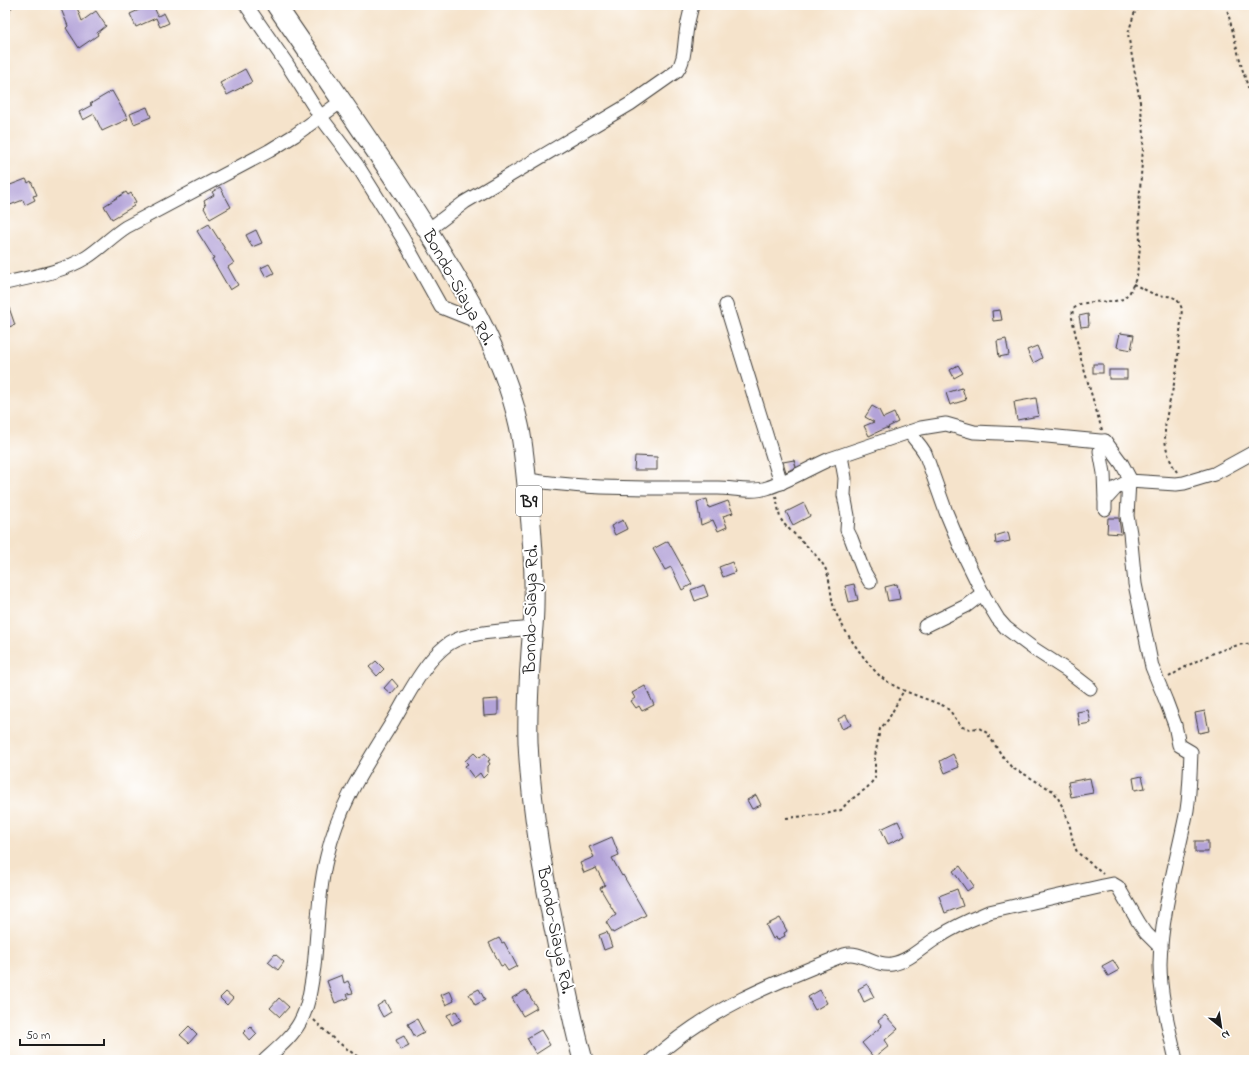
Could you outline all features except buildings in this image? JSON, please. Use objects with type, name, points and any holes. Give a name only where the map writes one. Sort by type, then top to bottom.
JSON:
[{"type":"highway","name":"Bondo-Siaya Rd.","points":[[276,5],[428,230],[455,274],[481,322],[512,398],[519,425],[531,528],[534,570],[534,604],[529,674],[528,721],[534,804],[540,853],[552,919],[582,1060]]},
{"type":"street","points":[[246,5],[287,64],[320,116],[357,165],[417,261],[441,307],[481,322]]},
{"type":"street","points":[[428,230],[465,202],[630,104],[677,71],[681,65],[684,55],[686,32],[692,5]]},
{"type":"street","points":[[5,283],[57,270],[86,258],[114,234],[269,151],[295,135],[342,101]]},
{"type":"street","points":[[726,305],[777,484]]},
{"type":"street","points":[[526,480],[584,486],[728,488],[755,490],[777,484],[824,462],[909,432],[921,428],[946,424],[974,432],[1026,434],[1105,441]]},
{"type":"street","points":[[909,432],[921,447],[928,460],[956,537],[983,593],[995,614],[1006,628],[1090,688]]},
{"type":"street","points":[[1105,441],[1122,464],[1130,479],[1127,516],[1130,533],[1134,584],[1152,667],[1174,725],[1179,745],[1191,752],[1191,774],[1188,798],[1166,909],[1160,965],[1163,995],[1176,1060]]},
{"type":"street","points":[[1105,441],[1100,451],[1104,473],[1105,504],[1116,488],[1129,481],[1176,484],[1184,483],[1214,474],[1254,452]]},
{"type":"street","points":[[841,456],[845,478],[844,495],[848,516],[847,530],[870,582]]},
{"type":"street","points":[[925,626],[966,606],[983,593]]},
{"type":"street","points":[[265,1060],[300,1023],[306,1010],[312,985],[321,887],[326,856],[340,811],[413,684],[438,653],[451,642],[473,635],[533,628]]},
{"type":"street","points":[[652,1060],[685,1033],[708,1017],[738,1000],[803,971],[844,955],[855,954],[878,964],[891,964],[909,958],[946,932],[989,912],[1103,886],[1113,884],[1118,887],[1139,923],[1161,948]]},
{"type":"path","points":[[5,19],[12,5]]},
{"type":"path","points":[[1105,441],[1081,359],[1072,318],[1072,309],[1080,304],[1115,301],[1123,298],[1130,292],[1136,276],[1140,246],[1139,204],[1144,134],[1128,34],[1134,14],[1141,5]]},
{"type":"path","points":[[1226,5],[1242,68],[1254,106]]},
{"type":"path","points":[[1134,284],[1154,294],[1174,298],[1179,301],[1182,309],[1176,371],[1165,425],[1167,450],[1171,464],[1184,483]]},
{"type":"path","points":[[777,484],[780,518],[825,568],[837,616],[852,642],[880,676],[904,690],[944,706],[950,711],[962,727],[978,728],[987,733],[1012,768],[1053,791],[1065,812],[1077,852],[1118,887]]},
{"type":"path","points":[[1159,683],[1183,668],[1204,658],[1235,646],[1254,643]]},
{"type":"path","points":[[786,818],[826,814],[840,810],[867,788],[875,778],[875,756],[880,729],[888,720],[904,690]]},
{"type":"path","points":[[306,1010],[323,1029],[362,1060]]}]
